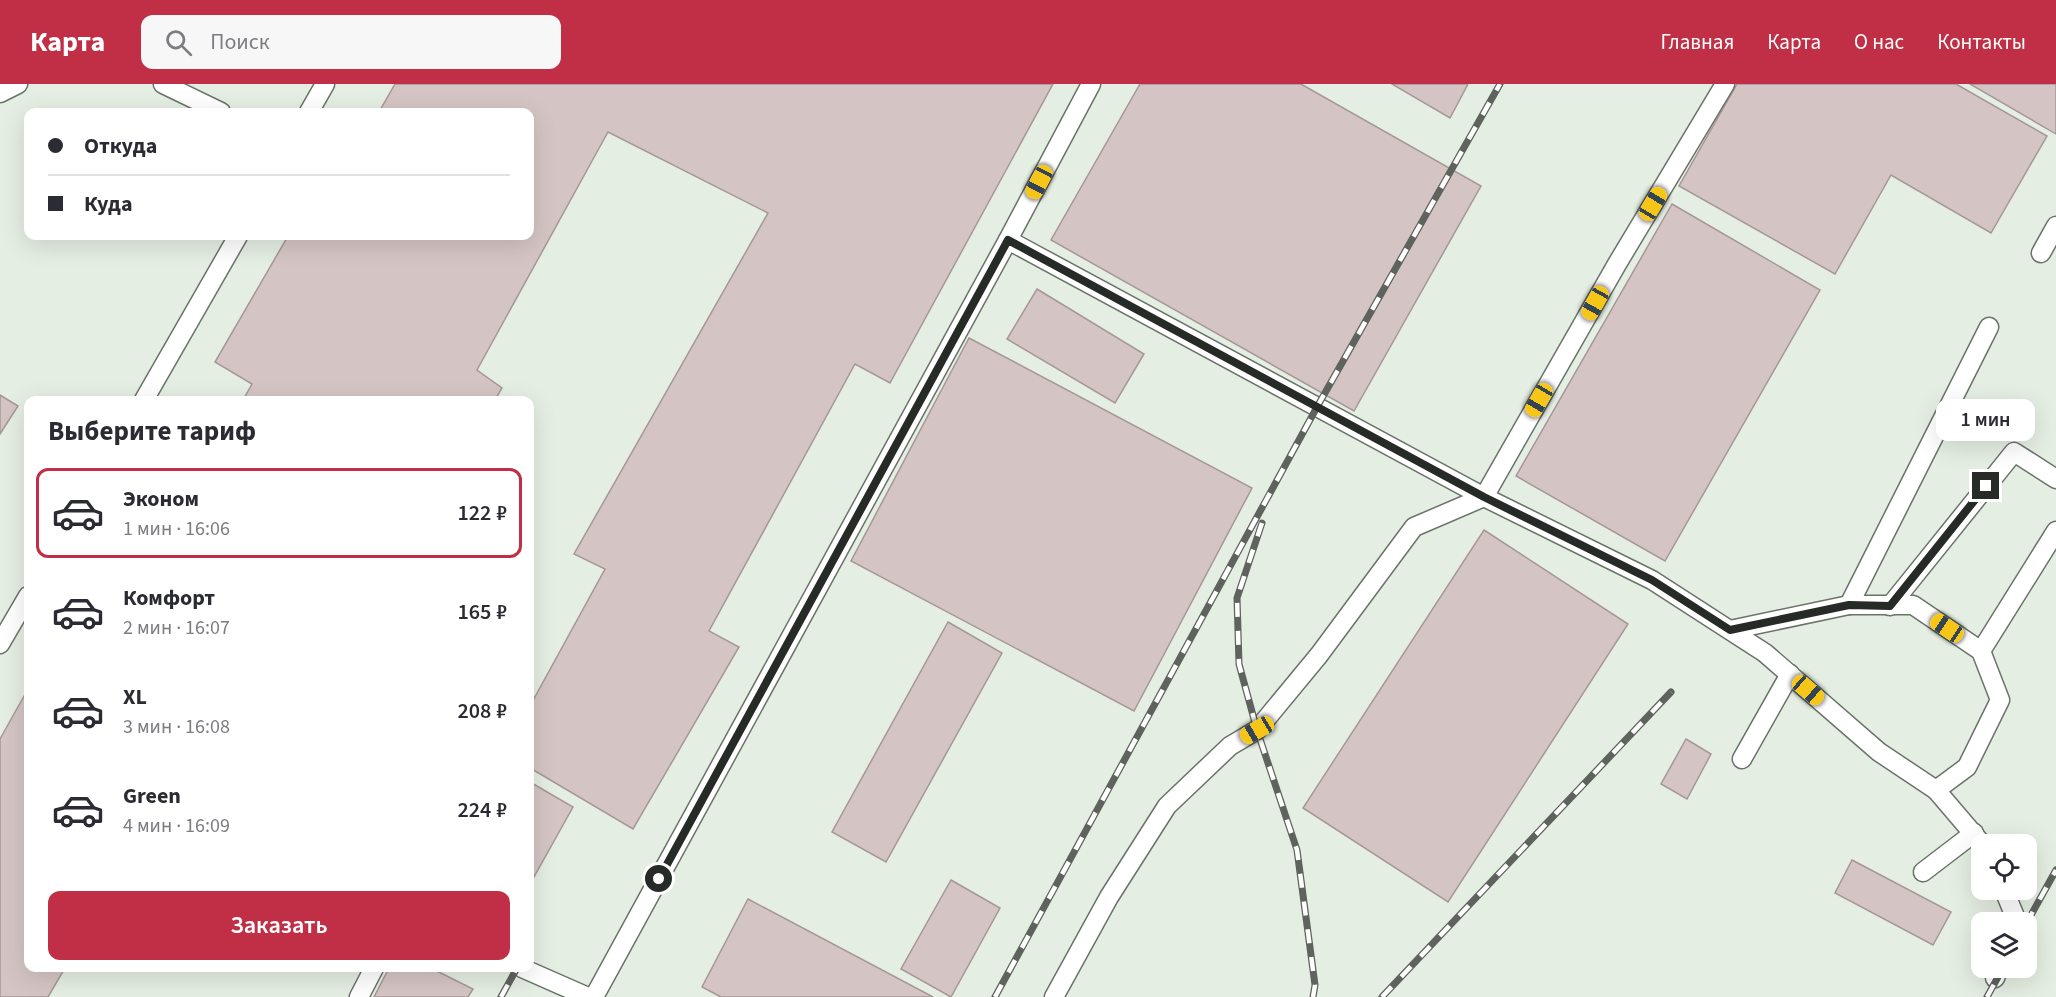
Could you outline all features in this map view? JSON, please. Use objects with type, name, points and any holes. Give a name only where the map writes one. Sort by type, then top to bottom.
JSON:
[{"type":"lane","points":[[0,93],[18,84]]},
{"type":"lane","points":[[164,84],[188,89],[215,108]]},
{"type":"lane","points":[[311,108],[325,84]]},
{"type":"lane","points":[[594,997],[1091,84]]},
{"type":"lane","points":[[1054,997],[1109,897],[1167,806],[1230,746],[1257,730],[1319,656],[1414,527],[1484,497],[1617,264],[1725,84]]},
{"type":"lane","points":[[2041,253],[2056,226]]},
{"type":"lane","points":[[146,396],[236,240]]},
{"type":"lane","points":[[1008,240],[1484,497],[1652,580],[1765,653],[1879,752],[1936,790],[1974,834]]},
{"type":"lane","points":[[1849,605],[1989,327]]},
{"type":"lane","points":[[1890,606],[2014,452],[2056,479]]},
{"type":"lane","points":[[1982,651],[2056,531]]},
{"type":"lane","points":[[0,644],[24,603]]},
{"type":"lane","points":[[1730,630],[1849,605],[1913,605],[1982,651],[2000,700],[1967,767],[1936,790]]},
{"type":"lane","points":[[1742,759],[1790,674]]},
{"type":"lane","points":[[1923,872],[1971,843]]},
{"type":"lane","points":[[359,997],[372,972]]},
{"type":"lane","points":[[531,972],[588,997]]},
{"type":"building","points":[[395,84],[1053,84],[890,383],[855,364],[709,631],[739,647],[633,829],[534,770],[534,699],[605,569],[574,554],[768,213],[608,132],[477,370],[502,388],[497,396],[245,396],[252,384],[215,362],[286,240],[534,240],[534,108],[381,108]]},
{"type":"building","points":[[1140,84],[1301,84],[1481,186],[1354,411],[1051,240]]},
{"type":"building","points":[[1392,84],[1468,84],[1450,118]]},
{"type":"building","points":[[1737,84],[1956,84],[2047,136],[1991,233],[1891,175],[1835,274],[1679,186]]},
{"type":"building","points":[[1970,84],[2056,84],[2056,134]]},
{"type":"building","points":[[1672,204],[1820,290],[1665,561],[1516,476]]},
{"type":"building","points":[[1037,289],[1144,354],[1115,403],[1007,339]]},
{"type":"building","points":[[969,338],[1252,488],[1134,711],[851,561]]},
{"type":"building","points":[[0,395],[18,406],[0,434]]},
{"type":"building","points":[[1484,530],[1628,624],[1448,902],[1303,808]]},
{"type":"building","points":[[948,622],[1002,653],[886,862],[832,832]]},
{"type":"building","points":[[24,696],[24,972],[63,972],[48,997],[0,997],[0,739]]},
{"type":"building","points":[[1686,739],[1711,754],[1687,799],[1661,784]]},
{"type":"building","points":[[534,784],[573,807],[534,877]]},
{"type":"building","points":[[1852,860],[1951,912],[1933,945],[1835,893]]},
{"type":"building","points":[[951,880],[1000,908],[951,997],[901,969]]},
{"type":"building","points":[[748,899],[933,997],[721,997],[702,987]]},
{"type":"building","points":[[387,972],[439,972],[473,989],[468,997],[374,997]]},
{"type":"railway","points":[[995,997],[1317,407],[1500,84]]},
{"type":"railway","points":[[1262,523],[1237,598],[1239,664],[1257,730],[1297,850],[1315,985],[1313,997]]},
{"type":"railway","points":[[1382,997],[1671,692]]},
{"type":"railway","points":[[2033,912],[2056,870]]},
{"type":"railway","points":[[501,997],[515,972]]},
{"type":"railway","points":[[1987,997],[1997,978]]},
{"type":"route","points":[[659,879],[1008,240],[1484,497],[1652,580],[1730,630],[1835,607],[1890,606],[1986,486]]}]
